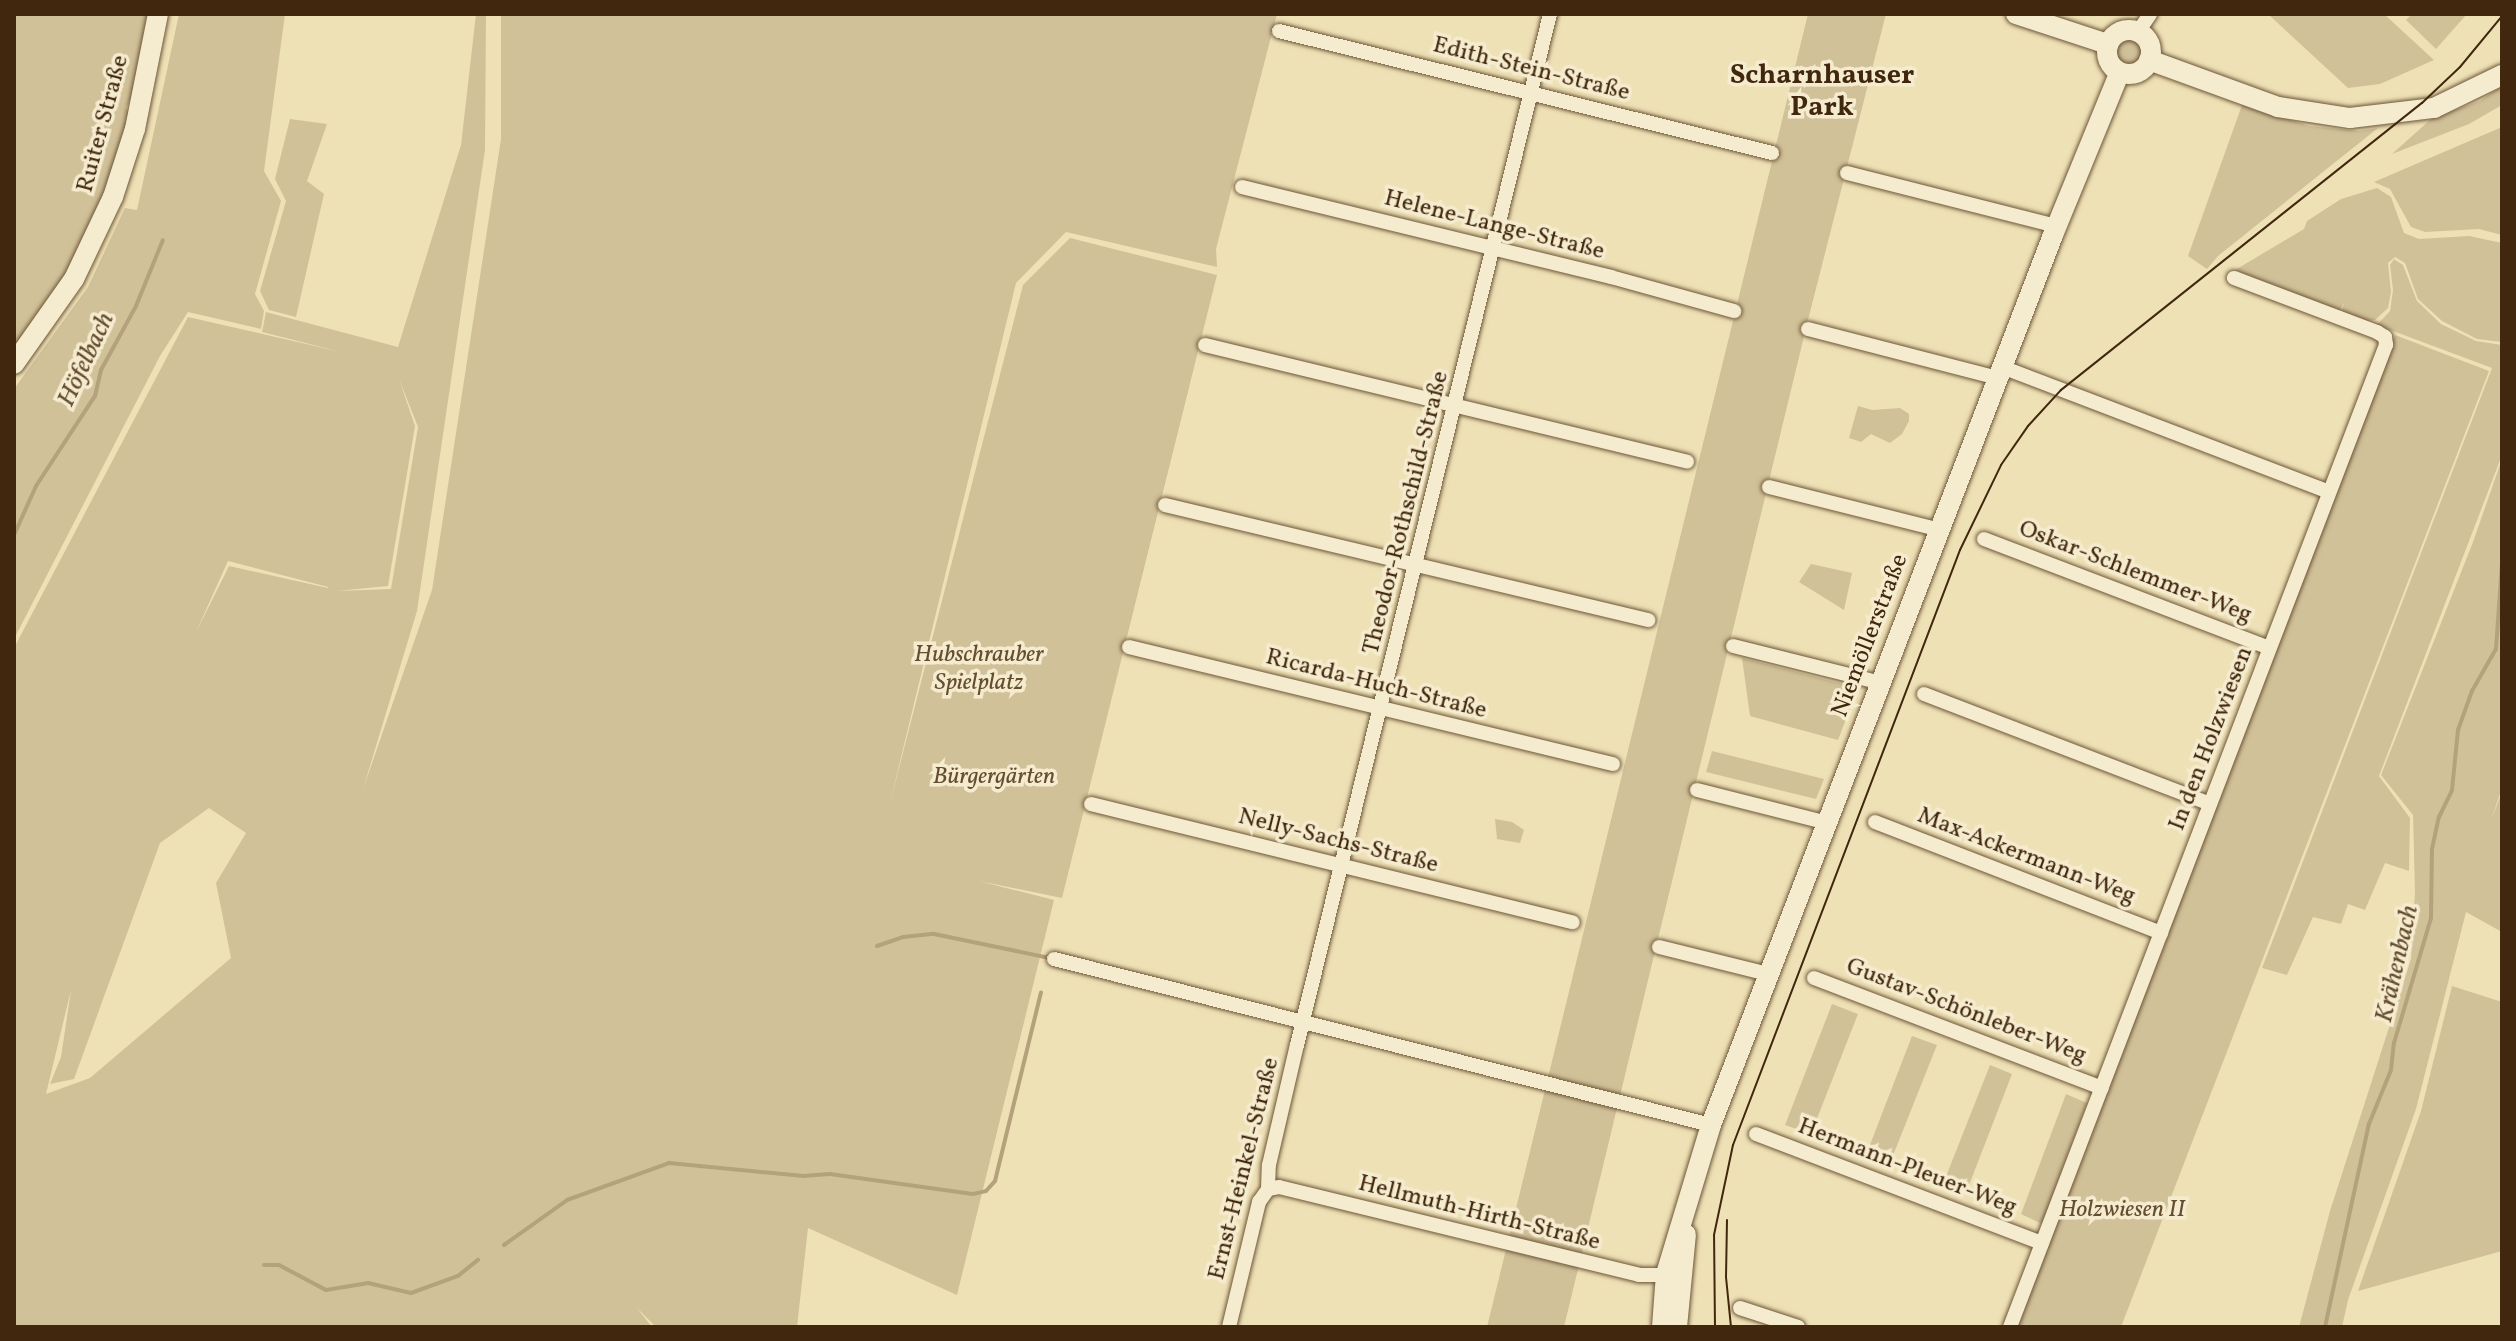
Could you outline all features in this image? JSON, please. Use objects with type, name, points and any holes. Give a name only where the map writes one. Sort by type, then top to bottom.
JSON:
[{"type":"main road","name":"Ruiter Straße","points":[[14,364],[74,279],[113,197],[135,129],[158,14]]},
{"type":"main road","points":[[2016,14],[2108,44]]},
{"type":"main road","points":[[2138,32],[2149,44],[2149,60],[2134,74],[2120,72],[2107,57],[2108,44],[2117,33],[2138,32]]},
{"type":"main road","points":[[2149,60],[2278,107],[2336,118],[2383,117],[2434,108],[2502,75]]},
{"type":"main road","name":"Niemöllerstraße","points":[[1662,1327],[1683,1222],[1711,1125],[2056,226],[2120,72]]},
{"type":"main road","name":"Niemöllerstraße","points":[[1674,1275],[1677,1327]]},
{"type":"street","name":"Theodor-Rothschild-Straße","points":[[1306,1023],[1550,14]]},
{"type":"street","points":[[2138,32],[2150,14]]},
{"type":"street","name":"Edith-Stein-Straße","points":[[1279,31],[1772,153]]},
{"type":"street","points":[[1847,173],[2056,226]]},
{"type":"street","name":"Helene-Lange-Straße","points":[[1242,187],[1734,311]]},
{"type":"street","name":"In den Holzwiesen","points":[[2010,1327],[2385,349],[2385,337],[2234,278]]},
{"type":"street","points":[[1808,329],[2000,373],[2329,492]]},
{"type":"street","points":[[1205,345],[1687,462]]},
{"type":"street","points":[[1769,487],[1940,530]]},
{"type":"street","points":[[1165,505],[1649,620]]},
{"type":"street","name":"Oskar-Schlemmer-Weg","points":[[1984,539],[2269,648]]},
{"type":"street","points":[[1733,646],[1881,683]]},
{"type":"street","name":"Ricarda-Huch-Straße","points":[[1129,647],[1613,764]]},
{"type":"street","points":[[1924,694],[2210,804]]},
{"type":"street","points":[[1697,790],[1827,823]]},
{"type":"street","name":"Nelly-Sachs-Straße","points":[[1091,804],[1573,922]]},
{"type":"street","name":"Max-Ackermann-Weg","points":[[1875,822],[2161,933]]},
{"type":"street","points":[[1659,947],[1768,974]]},
{"type":"street","points":[[1054,959],[1711,1125]]},
{"type":"street","name":"Gustav-Schönleber-Weg","points":[[1814,978],[2102,1088]]},
{"type":"street","name":"Ernst-Heinkel-Straße","points":[[1229,1327],[1259,1202],[1268,1189],[1272,1152],[1306,1023]]},
{"type":"street","name":"Hermann-Pleuer-Weg","points":[[1756,1134],[2042,1243]]},
{"type":"street","name":"Hellmuth-Hirth-Straße","points":[[1268,1189],[1279,1187],[1639,1275],[1674,1275]]},
{"type":"street","points":[[1740,1308],[1798,1327]]},
{"type":"green space","points":[[14,14],[148,14],[136,88],[126,108],[129,113],[119,158],[70,276],[14,351]]},
{"type":"green space","points":[[179,14],[285,14],[264,171],[281,201],[255,294],[264,311],[261,329],[188,312],[160,356],[14,639],[14,389],[88,287],[125,208],[137,210]]},
{"type":"green space","points":[[476,14],[486,14],[485,150],[417,611],[363,789],[432,590],[501,139],[501,14],[1277,14],[1216,249],[1217,267],[1066,232],[1016,283],[889,807],[1023,285],[1070,238],[1217,275],[1062,898],[979,881],[1054,900],[957,1295],[808,1228],[797,1327],[656,1327],[637,1308],[652,1327],[14,1327],[14,648],[188,317],[341,352],[262,332],[266,312],[398,347],[461,145]],"holes":[[[399,379],[418,427],[391,589],[337,591],[388,586],[415,426]],[[228,561],[328,587],[229,566],[196,632]],[[209,808],[246,833],[216,883],[231,958],[90,1078],[46,1094],[71,990],[61,1057],[50,1084],[74,1079],[160,843]]]},
{"type":"green space","points":[[1808,14],[1886,14],[1808,320],[1564,1327],[1487,1327]]},
{"type":"green space","points":[[2268,14],[2384,14],[2434,60],[2380,84],[2348,88]]},
{"type":"green space","points":[[2412,14],[2467,14],[2436,49],[2406,20]]},
{"type":"green space","points":[[2129,40],[2138,43],[2141,52],[2138,61],[2129,64],[2120,61],[2117,52],[2120,43]]},
{"type":"green space","points":[[2502,86],[2502,105],[2469,124],[2392,154],[2431,119],[2480,101]]},
{"type":"green space","points":[[2242,105],[2309,126],[2359,131],[2378,128],[2218,256],[2207,269],[2188,256]]},
{"type":"green space","points":[[290,119],[327,124],[307,181],[324,194],[296,317],[269,310],[260,291],[286,201],[275,179]]},
{"type":"green space","points":[[2502,127],[2502,235],[2479,229],[2425,232],[2411,227],[2390,189],[2374,182]]},
{"type":"green space","points":[[2377,188],[2391,197],[2404,233],[2419,239],[2469,236],[2502,243],[2502,342],[2477,339],[2442,321],[2418,299],[2405,263],[2395,257],[2388,263],[2391,292],[2388,308],[2375,320],[2367,321],[2342,311],[2344,303],[2340,311],[2235,270],[2304,229],[2307,221],[2341,199]]},
{"type":"green space","points":[[2394,259],[2403,265],[2417,301],[2441,324],[2476,341],[2502,345],[2502,455],[2379,776],[2410,818],[2409,871],[2385,863],[2365,910],[2348,904],[2341,924],[2313,917],[2287,975],[2262,968],[2492,368],[2377,325],[2390,311],[2393,290],[2390,265]]},
{"type":"green space","name":"Holzwiesen II","points":[[2395,335],[2489,371],[2121,1327],[2015,1327]]},
{"type":"green space","points":[[1858,406],[1872,410],[1900,408],[1909,414],[1909,421],[1902,434],[1890,443],[1871,434],[1861,442],[1849,438]]},
{"type":"green space","points":[[2502,459],[2502,788],[2491,820],[2502,792],[2502,932],[2466,912],[2416,1109],[2348,1300],[2342,1327],[2299,1327],[2330,1211],[2411,959],[2415,892],[2413,815],[2381,775],[2473,542]]},
{"type":"green space","points":[[1811,564],[1852,573],[1844,610],[1799,582]]},
{"type":"green space","points":[[1742,658],[1858,688],[1838,740],[1750,716]]},
{"type":"green space","points":[[1712,751],[1824,779],[1816,799],[1706,772]]},
{"type":"green space","points":[[1495,819],[1512,822],[1524,830],[1520,843],[1497,839]]},
{"type":"green space","points":[[2452,986],[2502,1002],[2502,1251],[2358,1291],[2421,1111]]},
{"type":"green space","points":[[1832,1004],[1858,1014],[1811,1134],[1785,1125]]},
{"type":"green space","points":[[1912,1036],[1937,1045],[1890,1163],[1866,1155]]},
{"type":"green space","points":[[1990,1065],[2012,1074],[1966,1193],[1943,1184]]},
{"type":"green space","points":[[2066,1094],[2087,1103],[2042,1224],[2021,1214]]},
{"type":"waterway","name":"Höfelbach","points":[[14,535],[36,486],[95,396],[101,370],[136,306],[163,240]]},
{"type":"waterway","name":"Krähenbach","points":[[2325,1327],[2369,1124],[2391,1070],[2394,1043],[2431,918],[2432,849],[2439,817],[2452,790],[2458,730],[2472,691],[2496,649],[2502,564]]},
{"type":"waterway","points":[[877,946],[903,937],[934,934],[1050,958]]},
{"type":"waterway","points":[[504,1245],[567,1200],[669,1163],[803,1176],[830,1174],[973,1194],[986,1191],[995,1181],[1041,993]]},
{"type":"waterway","points":[[264,1265],[279,1265],[326,1290],[368,1283],[411,1293],[458,1276],[478,1260]]},
{"type":"tram line","points":[[1715,1327],[1714,1235],[1733,1145],[1960,550],[2001,465],[2028,426],[2061,390],[2422,103],[2460,67],[2502,16]]},
{"type":"tram line","points":[[1727,1220],[1726,1277],[1731,1327]]},
{"type":"district","name":"Scharnhauser Park","points":[[1822,92]]},
{"type":"park label","name":"Hubschrauber Spielplatz","points":[[979,670]]},
{"type":"park label","name":"Bürgergärten","points":[[994,778]]}]
